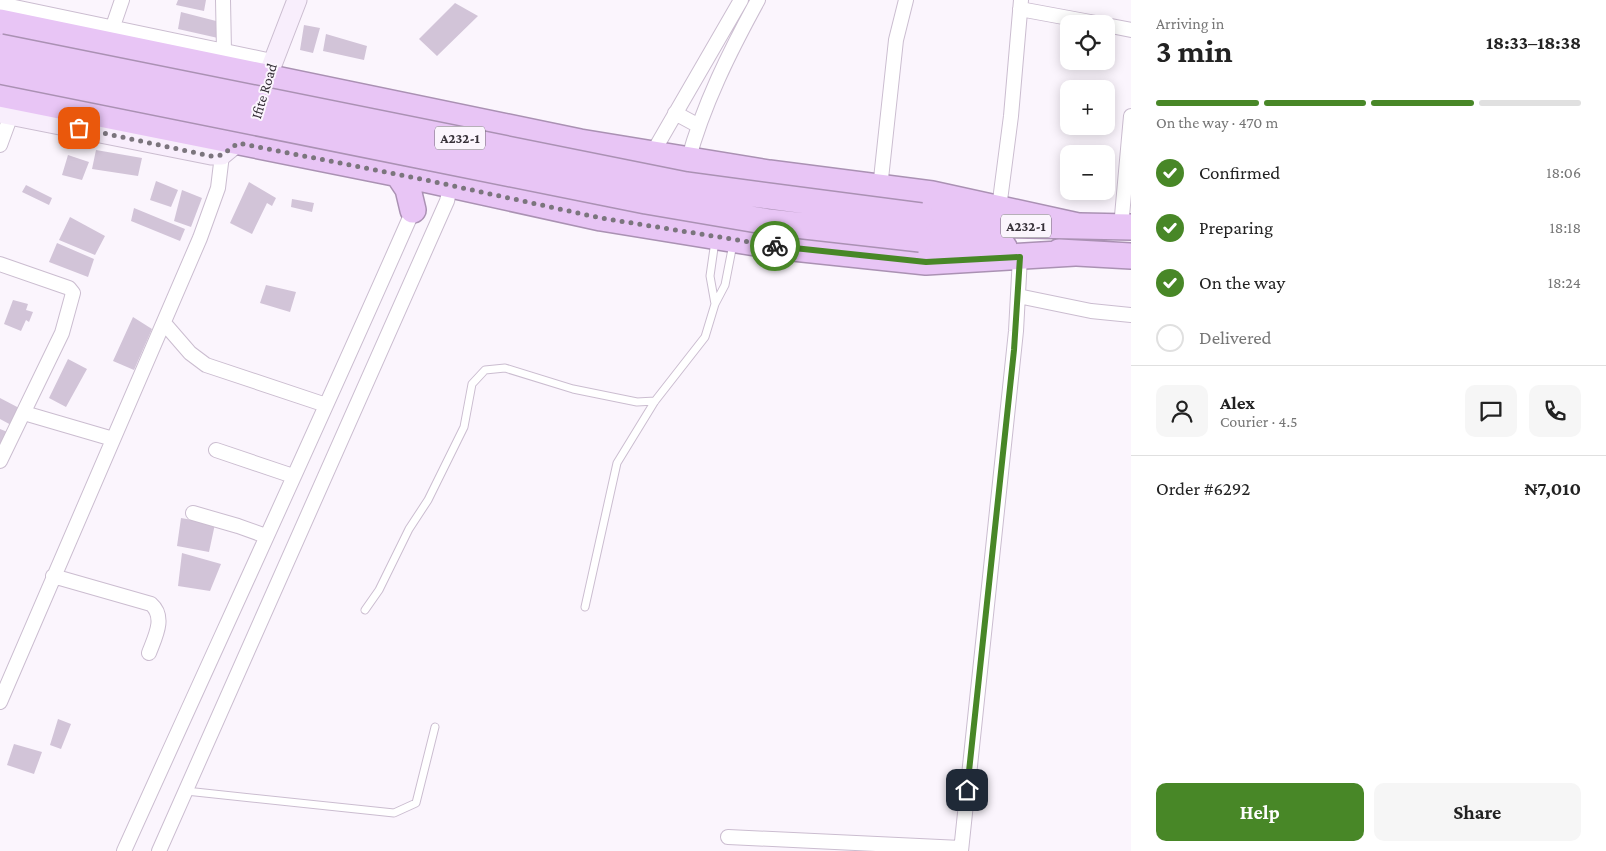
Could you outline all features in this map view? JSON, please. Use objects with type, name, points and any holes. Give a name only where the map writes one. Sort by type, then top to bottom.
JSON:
[{"type":"highway","points":[[0,22],[109,36],[269,69],[449,114],[580,142],[688,161],[932,194],[1078,226]]},
{"type":"highway","name":"A232-1","points":[[0,47],[686,185],[921,228],[1075,253],[1131,256]]},
{"type":"highway","name":"A232-1","points":[[0,71],[646,201],[769,222],[921,228],[980,224],[1126,227]]},
{"type":"highway","points":[[4,108],[238,143],[398,174],[601,218],[724,239],[880,259],[926,262],[1075,253]]},
{"type":"highway","points":[[398,174],[408,190],[413,210]]},
{"type":"street","points":[[109,36],[122,0]]},
{"type":"street","points":[[222,0],[224,51]]},
{"type":"street","name":"Ifite Road","points":[[238,143],[297,0]]},
{"type":"street","points":[[652,154],[741,0]]},
{"type":"street","points":[[688,161],[699,126],[714,90],[758,0]]},
{"type":"street","points":[[880,188],[896,40],[906,0]]},
{"type":"street","points":[[0,4],[109,36],[224,51],[269,69]]},
{"type":"street","points":[[999,208],[1012,116],[1021,5],[1063,15]]},
{"type":"street","points":[[1115,27],[1131,30]]},
{"type":"street","points":[[694,80],[714,90]]},
{"type":"street","points":[[0,145],[4,108]]},
{"type":"street","points":[[675,113],[699,126]]},
{"type":"street","points":[[124,851],[293,476],[378,293],[426,180],[449,114]]},
{"type":"street","points":[[159,851],[447,201],[451,185],[454,153],[449,114]]},
{"type":"street","points":[[1126,227],[1131,116]]},
{"type":"street","points":[[0,702],[164,323],[238,143]]},
{"type":"street","points":[[728,836],[961,849],[1007,428],[1020,257]]},
{"type":"street","points":[[0,264],[69,288],[74,293],[62,332],[0,461]]},
{"type":"street","points":[[1018,296],[1072,308],[1131,315]]},
{"type":"street","points":[[164,323],[190,353],[206,365],[326,405]]},
{"type":"street","points":[[24,413],[113,439]]},
{"type":"street","points":[[216,450],[293,476]]},
{"type":"street","points":[[193,513],[266,536]]},
{"type":"street","points":[[53,576],[151,604],[158,609],[160,618],[149,653]]},
{"type":"lane","points":[[715,304],[710,276],[724,239]]},
{"type":"lane","points":[[585,607],[617,463],[655,401],[705,337],[715,304],[725,285],[724,239]]},
{"type":"lane","points":[[365,610],[379,590],[409,529],[428,500],[458,441],[464,427],[472,384],[485,370],[505,368],[573,389],[638,402],[655,401]]},
{"type":"lane","points":[[186,791],[394,813],[416,803],[435,727]]},
{"type":"building","points":[[178,0],[206,0],[204,11],[176,5]]},
{"type":"building","points":[[455,3],[478,16],[437,56],[419,39]]},
{"type":"building","points":[[181,12],[220,22],[218,38],[178,29]]},
{"type":"building","points":[[304,25],[320,28],[313,53],[300,50]]},
{"type":"building","points":[[326,34],[367,46],[364,60],[323,51]]},
{"type":"building","points":[[96,150],[142,158],[138,176],[92,169]]},
{"type":"building","points":[[68,155],[89,162],[82,180],[62,175]]},
{"type":"building","points":[[156,181],[178,190],[171,207],[150,200]]},
{"type":"building","points":[[249,182],[276,198],[272,206],[267,203],[252,234],[230,223]]},
{"type":"building","points":[[26,185],[52,198],[49,205],[22,192]]},
{"type":"building","points":[[182,190],[202,198],[191,227],[174,221]]},
{"type":"building","points":[[292,199],[314,203],[312,212],[291,207]]},
{"type":"building","points":[[134,208],[185,229],[180,241],[131,221]]},
{"type":"building","points":[[70,217],[105,236],[95,255],[59,240]]},
{"type":"building","points":[[57,243],[94,259],[88,277],[49,262]]},
{"type":"building","points":[[266,285],[296,292],[290,312],[260,303]]},
{"type":"building","points":[[13,300],[28,304],[26,310],[33,312],[29,322],[26,320],[21,331],[4,324]]},
{"type":"building","points":[[133,317],[152,329],[134,370],[113,361]]},
{"type":"building","points":[[68,359],[87,369],[66,407],[49,398]]},
{"type":"building","points":[[0,398],[21,409],[13,426],[0,419]]},
{"type":"building","points":[[0,429],[10,433],[0,453]]},
{"type":"building","points":[[181,518],[215,524],[209,552],[177,546]]},
{"type":"building","points":[[182,553],[221,564],[210,591],[178,586]]},
{"type":"building","points":[[58,719],[71,724],[61,749],[50,745]]},
{"type":"building","points":[[14,744],[42,752],[34,774],[7,765]]},
{"type":"way so far","points":[[79,128],[211,156],[222,155],[233,149],[238,143],[426,180],[601,218],[775,246]]},
{"type":"route","points":[[775,246],[880,259],[926,262],[1020,257],[1016,331],[967,790]]}]
